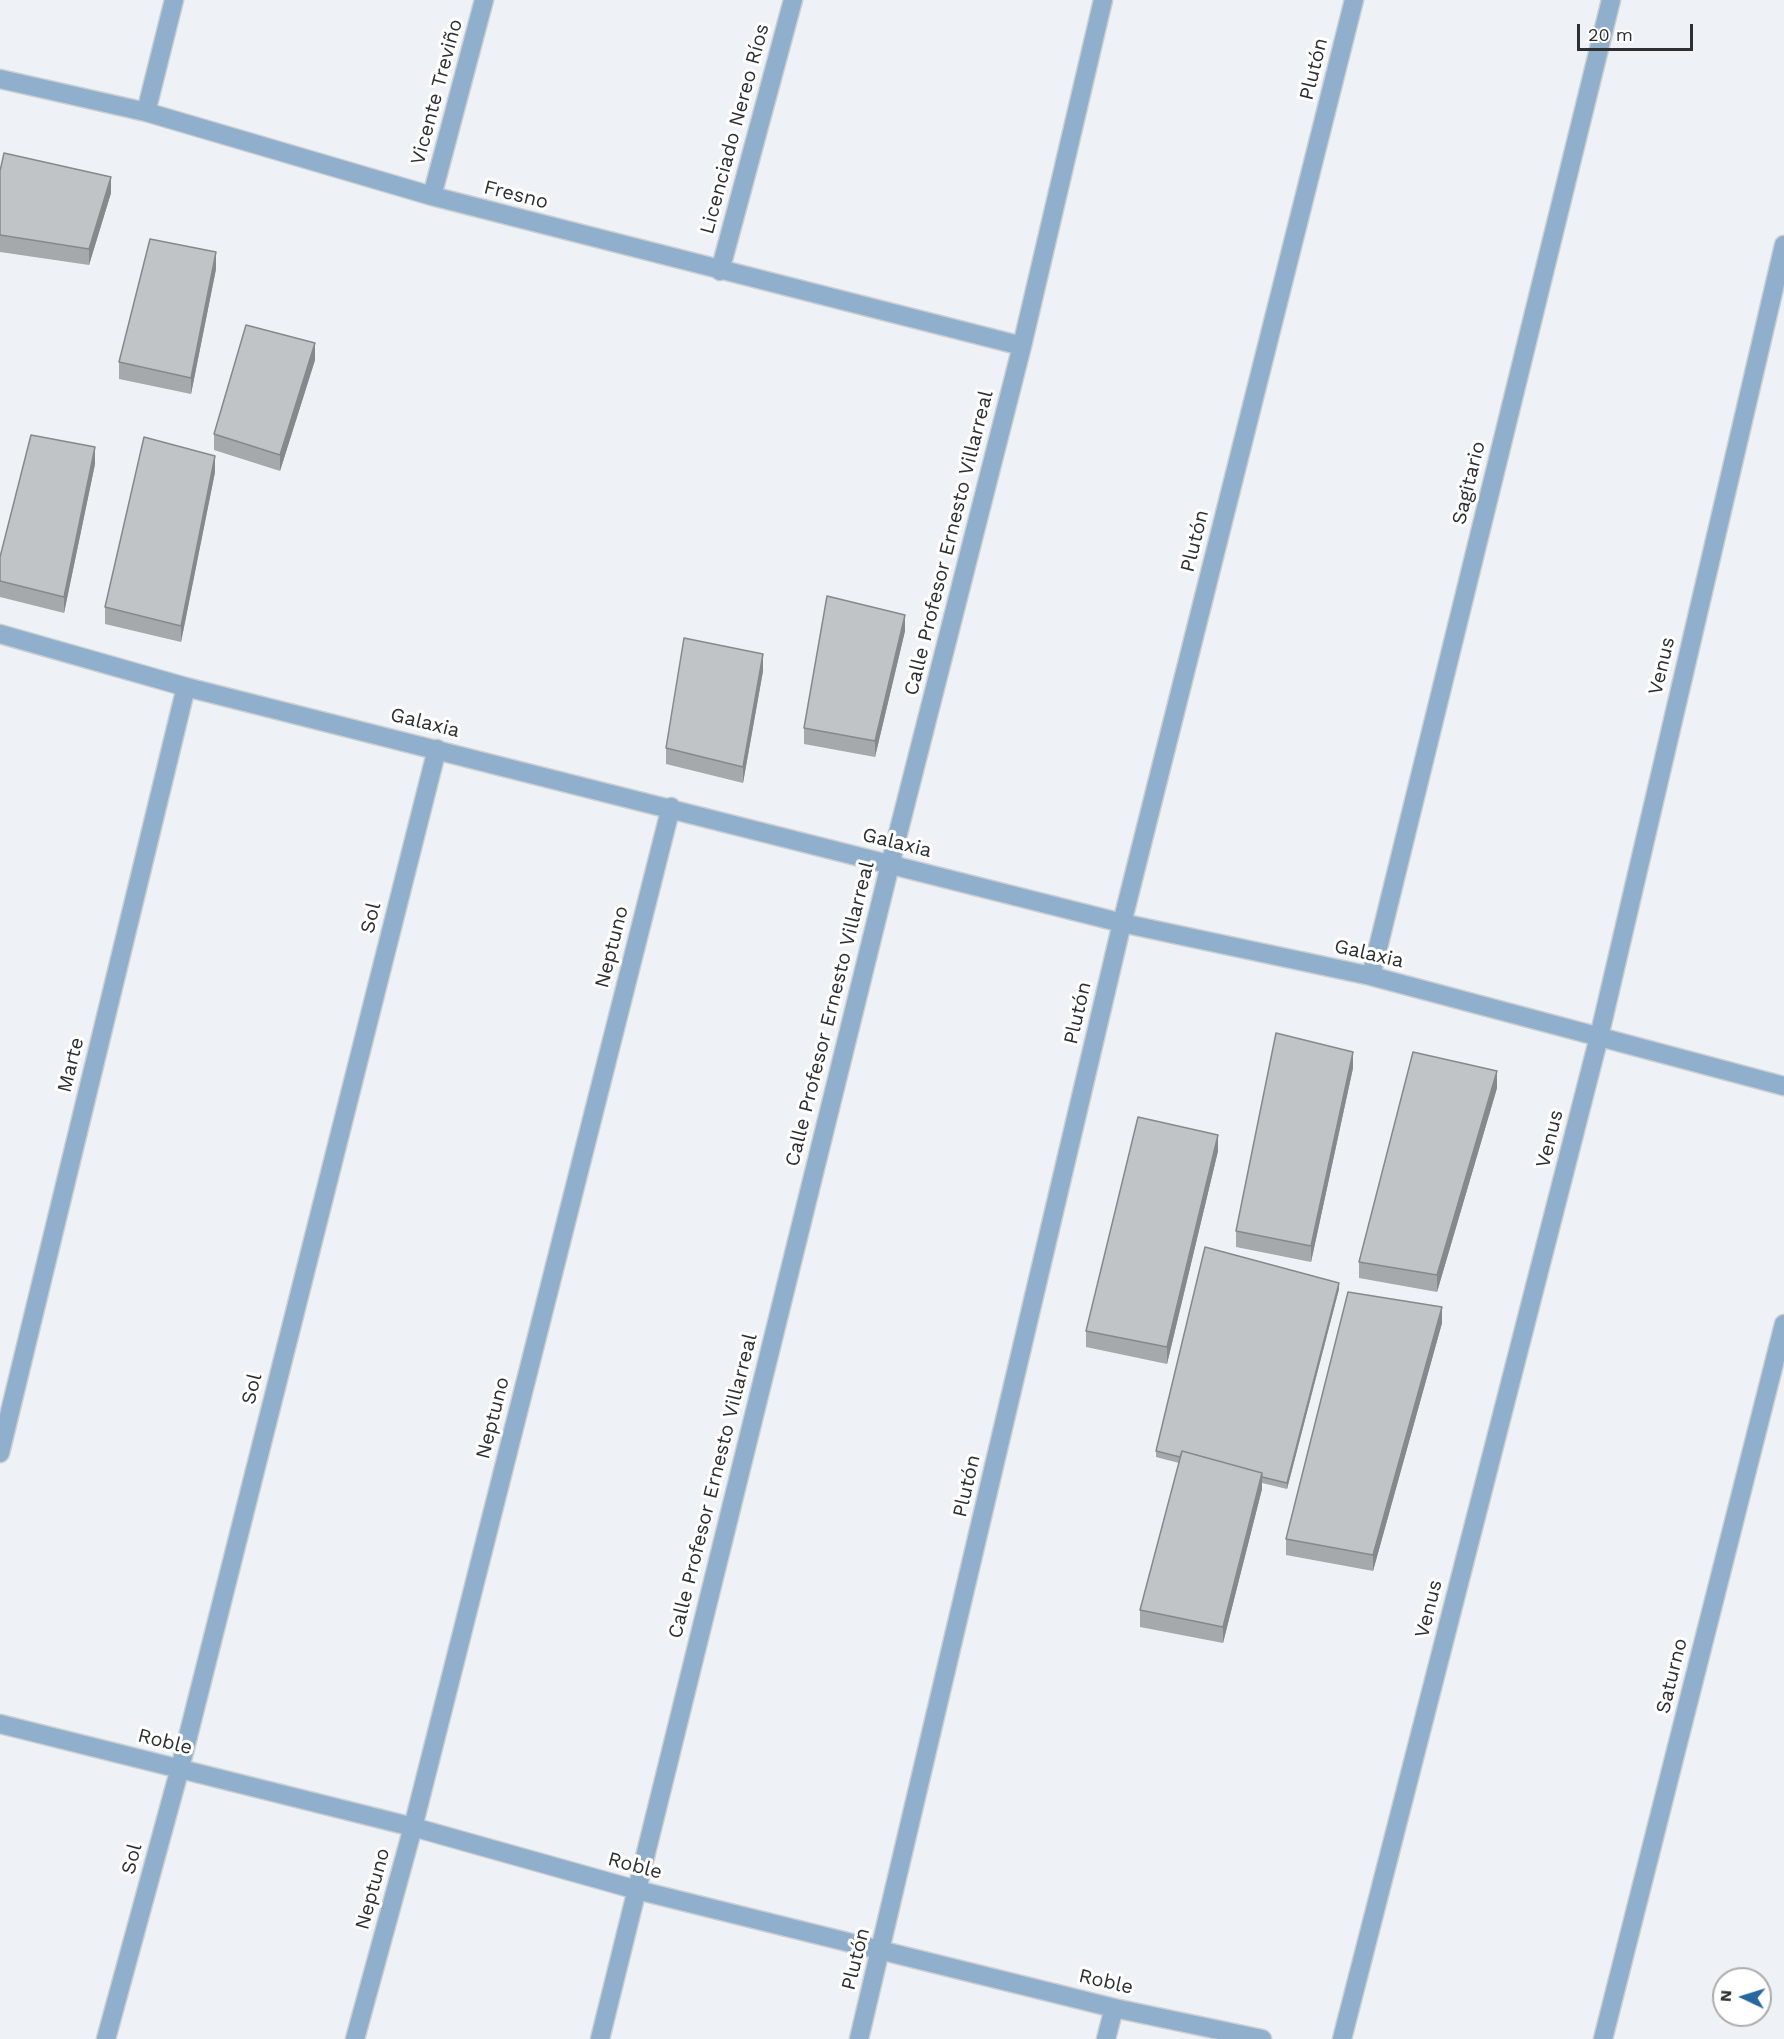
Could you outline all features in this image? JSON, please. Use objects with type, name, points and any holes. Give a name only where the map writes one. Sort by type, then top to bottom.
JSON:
[{"type":"street","points":[[146,112],[174,0]]},
{"type":"street","name":"Vicente Treviño","points":[[432,196],[484,0]]},
{"type":"street","name":"Licenciado Nereo Ríos","points":[[720,271],[793,0]]},
{"type":"street","name":"Calle Profesor Ernesto Villarreal","points":[[600,2039],[890,864],[1022,346],[1103,0]]},
{"type":"street","name":"Plutón","points":[[859,2039],[1122,923],[1354,0]]},
{"type":"street","name":"Sagitario","points":[[1371,976],[1611,0]]},
{"type":"street","name":"Fresno","points":[[0,79],[146,112],[432,196],[1022,346]]},
{"type":"street","name":"Venus","points":[[1342,2039],[1599,1037],[1784,245]]},
{"type":"street","name":"Galaxia","points":[[0,634],[186,687],[437,748],[1122,923],[1371,976],[1784,1086]]},
{"type":"street","name":"Marte","points":[[0,1453],[186,687]]},
{"type":"street","name":"Sol","points":[[106,2039],[180,1768],[437,748]]},
{"type":"street","name":"Neptuno","points":[[355,2039],[413,1827],[670,807]]},
{"type":"street","name":"Saturno","points":[[1603,2039],[1784,1324]]},
{"type":"street","name":"Roble","points":[[0,1724],[413,1827],[637,1890],[1114,2008],[1262,2039]]},
{"type":"street","points":[[1106,2039],[1114,2008]]},
{"type":"building","points":[[4,153],[111,177],[89,249],[0,235],[0,171]]},
{"type":"building","points":[[150,239],[216,252],[191,378],[119,362]]},
{"type":"building","points":[[246,325],[315,343],[280,455],[214,434]]},
{"type":"building","points":[[31,435],[95,447],[64,597],[0,581],[0,557]]},
{"type":"building","points":[[144,437],[215,456],[181,626],[105,607]]},
{"type":"building","points":[[827,596],[905,615],[875,741],[804,728]]},
{"type":"building","points":[[684,638],[763,654],[743,767],[666,748]]},
{"type":"building","points":[[1276,1033],[1353,1052],[1311,1246],[1236,1231]]},
{"type":"building","points":[[1413,1052],[1497,1071],[1437,1275],[1359,1262]]},
{"type":"building","points":[[1138,1117],[1218,1135],[1167,1347],[1086,1331]]},
{"type":"building","points":[[1205,1247],[1339,1283],[1287,1483],[1262,1477],[1262,1473],[1182,1451],[1180,1457],[1156,1451]]},
{"type":"building","points":[[1348,1292],[1442,1307],[1373,1555],[1286,1539]]},
{"type":"building","points":[[1182,1451],[1262,1473],[1223,1627],[1140,1610]]}]
